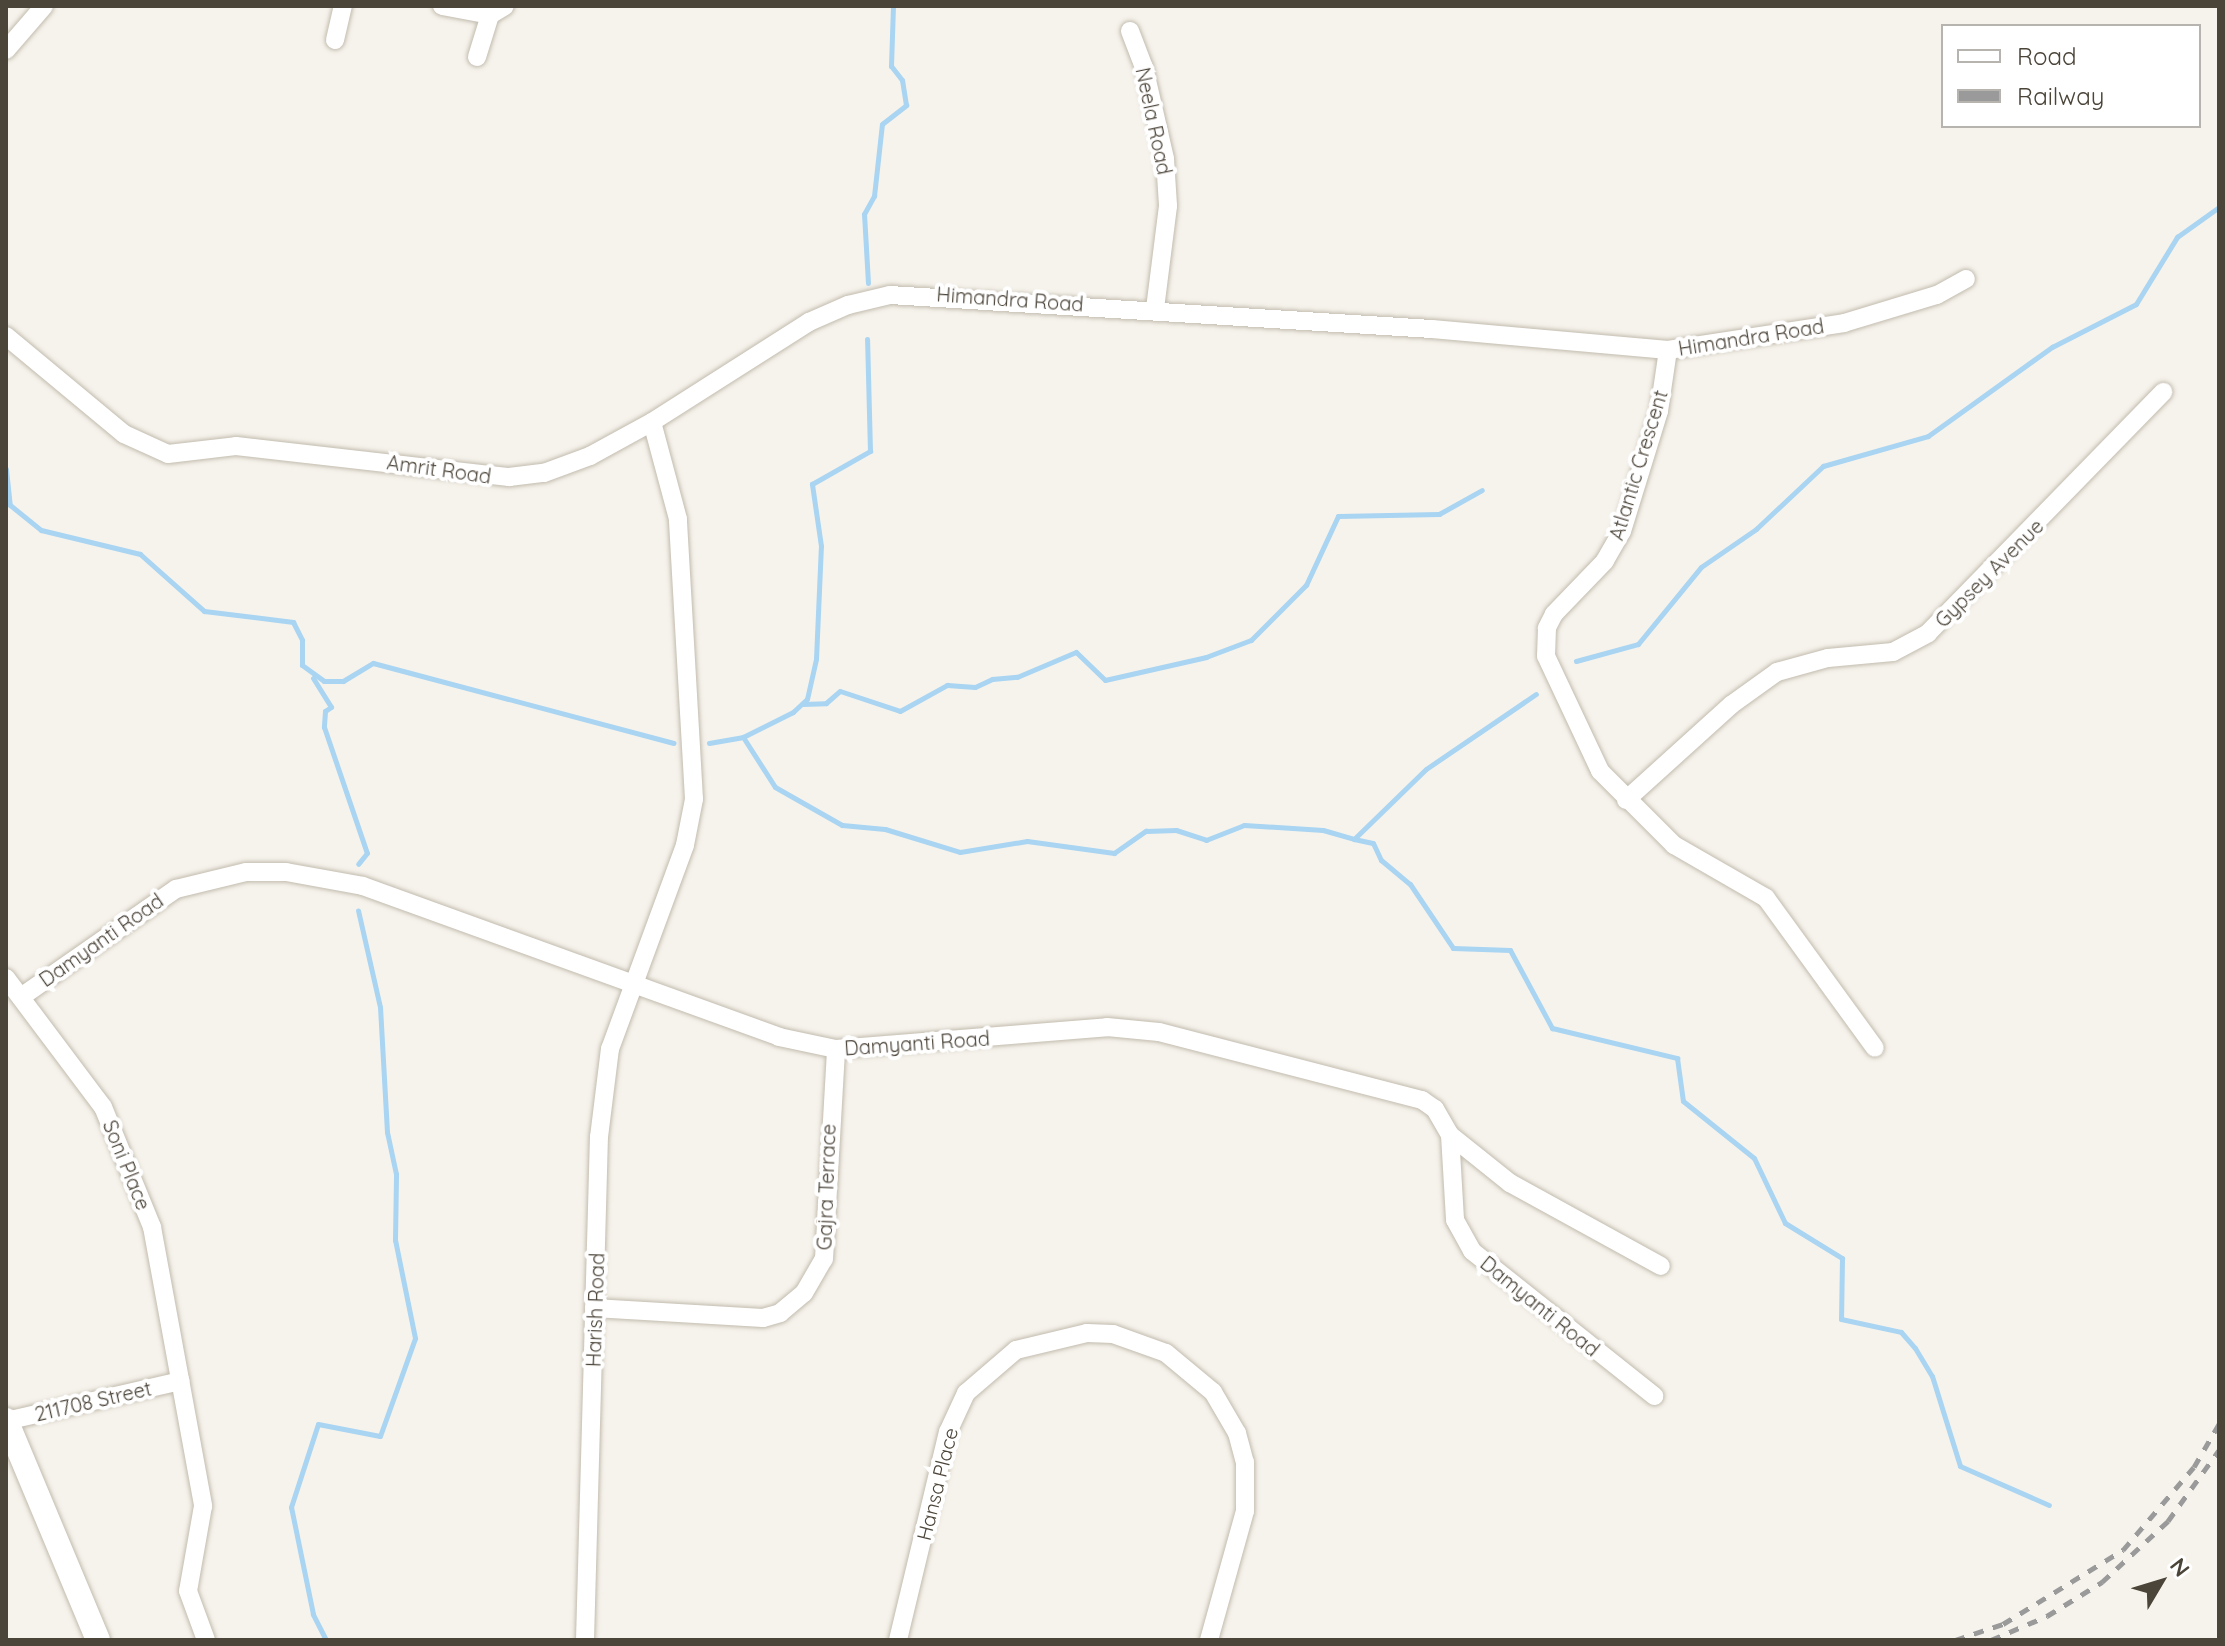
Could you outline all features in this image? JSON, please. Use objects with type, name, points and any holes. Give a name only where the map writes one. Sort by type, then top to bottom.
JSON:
[{"type":"street","points":[[6,50],[44,6]]},
{"type":"street","points":[[335,40],[343,6]]},
{"type":"street","points":[[442,6],[498,10],[477,57]]},
{"type":"street","name":"Neela Road","points":[[1130,31],[1144,67],[1165,159],[1168,206],[1155,309]]},
{"type":"street","name":"Himandra Road","points":[[652,422],[809,322],[890,295],[1155,309],[1668,350],[1844,323],[1937,295],[1966,279]]},
{"type":"street","name":"Amrit Road","points":[[6,336],[124,434],[154,451],[236,446],[358,461],[412,463],[491,477],[544,473],[652,422]]},
{"type":"street","name":"Atlantic Crescent","points":[[1668,350],[1659,411],[1622,531],[1605,561],[1554,614],[1545,640],[1570,714],[1600,771],[1674,845],[1766,898],[1875,1048]]},
{"type":"street","name":"Gypsey Avenue","points":[[1626,800],[1731,705],[1777,672],[1828,658],[1893,652],[1928,633],[2163,392]]},
{"type":"street","points":[[632,984],[685,845],[694,799],[679,533],[652,422]]},
{"type":"street","name":"Damyanti Road","points":[[21,997],[176,889],[246,872],[325,876],[363,886],[779,1037],[836,1049],[1131,1028],[1422,1100],[1435,1109],[1450,1135],[1451,1203],[1472,1251],[1654,1396]]},
{"type":"street","name":"Soni Place","points":[[6,978],[103,1107],[138,1183],[152,1227],[203,1506],[188,1591],[206,1640]]},
{"type":"street","name":"Harish Road","points":[[585,1640],[599,1137],[610,1049],[632,984]]},
{"type":"street","name":"Gajra Terrace","points":[[594,1308],[763,1318],[780,1313],[804,1293],[824,1259],[836,1049]]},
{"type":"street","points":[[1450,1135],[1510,1183],[1661,1266]]},
{"type":"street","name":"Hansa Place","points":[[898,1640],[948,1432],[966,1393],[1016,1350],[1034,1342],[1087,1333],[1139,1341],[1176,1360],[1213,1392],[1237,1433],[1245,1462],[1245,1511],[1209,1640]]},
{"type":"street","name":"211708 Street","points":[[6,1421],[180,1381]]},
{"type":"street","points":[[6,1421],[98,1640]]},
{"type":"waterway","points":[[868,283],[864,214],[874,196],[882,124],[906,105],[902,80],[891,66],[893,6]]},
{"type":"waterway","points":[[1576,661],[1638,644],[1701,567],[1756,529],[1823,466],[1928,436],[2052,347],[2136,304],[2177,237],[2219,207]]},
{"type":"waterway","points":[[743,737],[793,712],[807,699],[816,659],[821,546],[812,484],[870,451],[867,339]]},
{"type":"waterway","points":[[6,469],[10,505],[41,530],[140,554],[204,611],[293,622],[302,640],[302,665],[324,681],[343,681],[373,663],[674,743]]},
{"type":"waterway","points":[[802,704],[826,703],[840,691],[900,711],[947,685],[975,687],[992,679],[1017,677],[1076,652],[1105,680],[1206,657],[1251,640],[1306,585],[1338,516],[1439,514],[1482,490]]},
{"type":"waterway","points":[[313,678],[331,707],[325,711],[324,727],[367,853],[358,864]]},
{"type":"waterway","points":[[709,743],[743,737],[775,787],[842,825],[885,829],[960,852],[1027,841],[1114,853],[1146,831],[1176,830],[1206,840],[1244,825],[1323,830],[1354,839],[1426,769],[1536,694]]},
{"type":"waterway","points":[[1354,839],[1373,843],[1381,860],[1410,884],[1453,948],[1510,950],[1552,1028],[1677,1058],[1683,1101],[1754,1158],[1785,1223],[1842,1258],[1841,1319],[1901,1332],[1915,1348],[1932,1376],[1960,1466],[2049,1505]]},
{"type":"waterway","points":[[326,1640],[313,1614],[291,1507],[318,1424],[380,1436],[415,1338],[395,1240],[396,1174],[387,1132],[380,1007],[358,910]]},
{"type":"railway","points":[[1955,1640],[2003,1624],[2123,1550],[2194,1467],[2219,1424]]},
{"type":"railway","points":[[1991,1640],[2047,1616],[2102,1582],[2168,1521],[2219,1450]]}]
